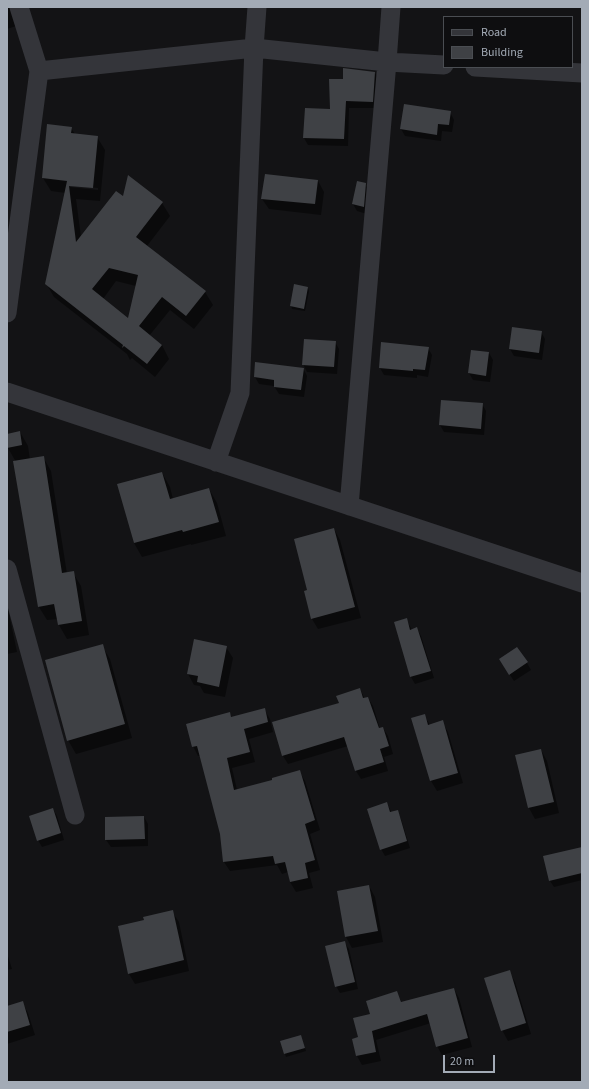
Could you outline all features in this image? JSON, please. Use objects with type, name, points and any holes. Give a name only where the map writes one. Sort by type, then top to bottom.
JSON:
[{"type":"street","points":[[7,313],[39,71],[19,7]]},
{"type":"street","points":[[216,462],[240,393],[257,7]]},
{"type":"street","points":[[349,506],[387,62],[390,7]]},
{"type":"street","points":[[39,71],[254,48],[387,62],[443,65]]},
{"type":"street","points":[[493,68],[582,73]]},
{"type":"street","points":[[7,392],[582,583]]},
{"type":"street","points":[[7,569],[75,815]]},
{"type":"building","points":[[343,68],[375,72],[373,102],[346,101],[344,139],[303,138],[305,108],[330,109],[329,79],[343,79]]},
{"type":"building","points":[[404,104],[451,111],[449,125],[438,124],[437,135],[400,129]]},
{"type":"building","points":[[47,124],[72,127],[71,133],[98,136],[93,188],[69,186],[76,242],[116,191],[123,196],[128,175],[163,202],[136,237],[206,291],[186,316],[162,297],[139,326],[162,345],[147,364],[124,346],[122,348],[123,345],[45,284],[67,181],[42,178]],"holes":[[[109,268],[138,275],[128,318],[92,289]]]},
{"type":"building","points":[[265,174],[318,180],[315,204],[261,199]]},
{"type":"building","points":[[357,181],[366,183],[364,207],[352,204]]},
{"type":"building","points":[[294,284],[308,287],[304,309],[290,306]]},
{"type":"building","points":[[512,327],[542,331],[539,353],[509,349]]},
{"type":"building","points":[[304,339],[336,341],[334,367],[302,365]]},
{"type":"building","points":[[381,342],[429,347],[425,370],[413,369],[413,371],[379,368]]},
{"type":"building","points":[[471,350],[489,352],[486,376],[468,373]]},
{"type":"building","points":[[255,362],[304,368],[301,390],[274,387],[274,380],[254,377]]},
{"type":"building","points":[[441,400],[483,403],[481,429],[439,425]]},
{"type":"building","points":[[20,431],[22,445],[7,448],[7,434]]},
{"type":"building","points":[[44,456],[62,573],[74,571],[82,621],[58,625],[54,604],[38,607],[13,461]]},
{"type":"building","points":[[162,472],[170,499],[209,488],[219,522],[134,543],[117,484]]},
{"type":"building","points":[[334,528],[355,607],[311,619],[304,591],[307,590],[294,539]]},
{"type":"building","points":[[407,618],[410,630],[417,627],[431,671],[410,677],[394,622]]},
{"type":"building","points":[[194,639],[227,646],[219,687],[197,682],[198,676],[187,674]]},
{"type":"building","points":[[103,644],[125,724],[67,741],[45,660]]},
{"type":"building","points":[[517,647],[528,662],[509,675],[499,659]]},
{"type":"building","points":[[360,688],[363,698],[368,697],[379,728],[383,727],[389,746],[380,749],[384,762],[355,771],[344,737],[282,756],[272,722],[339,703],[336,696]]},
{"type":"building","points":[[265,708],[268,722],[244,729],[250,752],[227,758],[234,790],[272,780],[272,778],[300,770],[315,820],[305,824],[315,860],[305,863],[308,878],[290,882],[285,862],[275,864],[273,856],[223,862],[220,834],[197,746],[192,747],[186,724],[230,712],[231,717]]},
{"type":"building","points":[[425,714],[428,725],[443,720],[458,773],[430,781],[411,718]]},
{"type":"building","points":[[541,749],[554,802],[528,808],[515,755]]},
{"type":"building","points":[[387,802],[390,812],[398,810],[407,841],[380,850],[367,809]]},
{"type":"building","points":[[53,808],[61,833],[37,841],[29,816]]},
{"type":"building","points":[[144,816],[145,839],[105,840],[105,817]]},
{"type":"building","points":[[582,847],[582,873],[549,881],[543,856]]},
{"type":"building","points":[[369,885],[378,931],[345,937],[337,891]]},
{"type":"building","points":[[173,910],[184,960],[128,974],[118,926],[144,920],[143,917]]},
{"type":"building","points":[[345,941],[355,982],[335,987],[325,946]]},
{"type":"building","points":[[510,970],[526,1023],[501,1031],[484,978]]},
{"type":"building","points":[[454,988],[468,1038],[436,1047],[427,1014],[372,1031],[376,1052],[356,1056],[352,1039],[358,1037],[353,1018],[370,1014],[366,1001],[397,991],[401,1002]]},
{"type":"building","points":[[23,1001],[30,1025],[7,1032],[7,1006]]},
{"type":"building","points":[[301,1035],[305,1048],[284,1054],[280,1041]]}]
